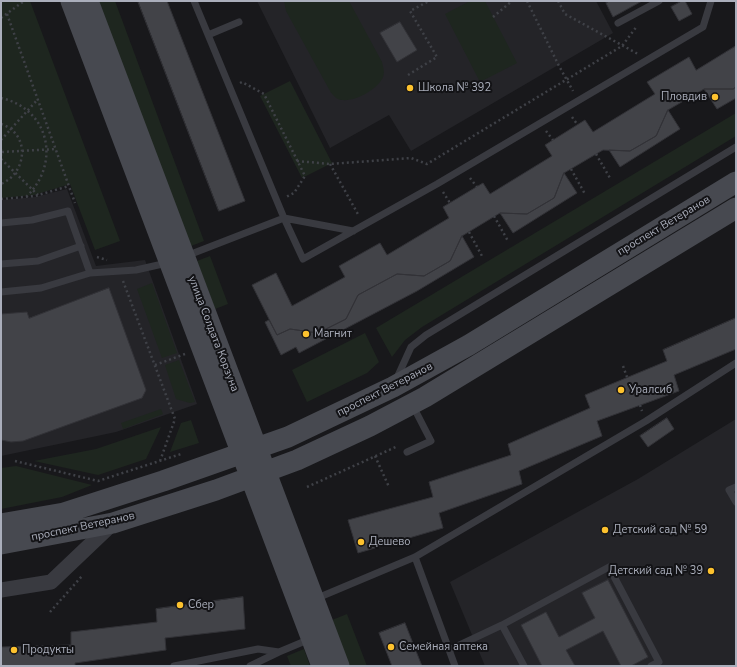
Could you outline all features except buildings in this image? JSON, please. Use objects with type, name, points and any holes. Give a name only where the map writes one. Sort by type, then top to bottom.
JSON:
[{"type":"main road","name":"улица Солдата Корзуна","points":[[71,1],[177,259]]},
{"type":"main road","name":"улица Солдата Корзуна","points":[[88,1],[177,259],[258,475],[319,636],[339,666]]},
{"type":"main road","name":"проспект Ветеранов","points":[[1,524],[64,513],[288,437],[393,387],[469,345],[736,182]]},
{"type":"main road","name":"проспект Ветеранов","points":[[1,544],[113,522],[216,490],[297,460],[370,426],[412,404],[481,364],[736,208]]},
{"type":"main road","name":"улица Солдата Корзуна","points":[[319,636],[322,666]]},
{"type":"street","points":[[1,590],[52,582],[113,522]]},
{"type":"lane","points":[[194,1],[284,218],[303,259],[703,27],[711,1]]},
{"type":"lane","points":[[618,23],[659,1]]},
{"type":"lane","points":[[208,35],[239,22]]},
{"type":"lane","points":[[393,387],[411,347],[426,335],[736,147]]},
{"type":"lane","points":[[1,223],[32,220],[68,211],[90,272]]},
{"type":"lane","points":[[1,292],[41,288],[90,272],[136,270],[177,259],[284,218],[353,231]]},
{"type":"lane","points":[[1,264],[38,261],[81,246]]},
{"type":"lane","points":[[307,603],[415,557],[646,421],[736,363]]},
{"type":"lane","points":[[407,452],[431,441],[412,404]]},
{"type":"lane","points":[[736,487],[729,490],[736,502]]},
{"type":"lane","points":[[415,557],[455,666]]},
{"type":"lane","points":[[449,650],[502,625],[608,567],[659,662],[651,666]]},
{"type":"lane","points":[[502,625],[524,666]]},
{"type":"lane","points":[[250,666],[279,652],[319,636]]},
{"type":"lane","points":[[174,666],[258,649],[279,652]]},
{"type":"path","points":[[1,18],[24,1]]},
{"type":"path","points":[[408,75],[437,58],[410,11],[430,1]]},
{"type":"path","points":[[493,17],[512,1]]},
{"type":"path","points":[[527,1],[566,79],[579,100]]},
{"type":"path","points":[[558,1],[565,14],[648,59]]},
{"type":"path","points":[[297,161],[330,164],[411,158],[427,164],[622,46],[638,25],[642,10]]},
{"type":"path","points":[[1,199],[38,195],[69,186],[7,14]]},
{"type":"path","points":[[230,87],[242,82],[264,94],[305,176],[294,193],[277,201]]},
{"type":"path","points":[[1,98],[18,104],[28,110],[41,128],[47,150],[44,172],[33,191],[26,197]]},
{"type":"path","points":[[1,140],[38,99]]},
{"type":"path","points":[[1,124],[11,129],[21,142],[23,151],[22,159],[16,174],[1,184]]},
{"type":"path","points":[[38,195],[1,159],[2,150],[23,151],[56,149]]},
{"type":"path","points":[[596,154],[610,178]]},
{"type":"path","points":[[330,164],[364,225]]},
{"type":"path","points":[[571,169],[585,194]]},
{"type":"path","points":[[494,216],[508,240]]},
{"type":"path","points":[[469,232],[482,256]]},
{"type":"path","points":[[120,275],[175,419],[160,461]]},
{"type":"path","points":[[155,365],[186,354]]},
{"type":"path","points":[[623,366],[628,377]]},
{"type":"path","points":[[307,487],[403,443]]},
{"type":"path","points":[[15,461],[98,481],[186,452]]},
{"type":"path","points":[[375,456],[390,487]]},
{"type":"path","points":[[50,612],[85,572]]},
{"type":"shaded area","points":[[1,1],[30,1],[120,241],[95,250],[70,184],[34,195],[1,198]]},
{"type":"shaded area","points":[[98,1],[115,1],[204,241],[191,246]]},
{"type":"shaded area","name":"Школа № 392","points":[[257,1],[596,1],[613,33],[411,151],[389,115],[330,148]]},
{"type":"shaded area","points":[[284,1],[349,1],[382,62],[384,73],[380,82],[369,91],[355,98],[342,100],[336,98],[330,91],[286,11]]},
{"type":"shaded area","points":[[470,1],[485,1],[517,63],[480,82],[445,14]]},
{"type":"shaded area","points":[[290,81],[332,163],[302,178],[260,96]]},
{"type":"shaded area","points":[[736,113],[736,136],[422,327],[405,340],[392,357],[376,328]]},
{"type":"shaded area","points":[[67,189],[96,266],[145,260],[197,404],[116,432],[1,456],[1,200],[35,197]]},
{"type":"shaded area","points":[[210,256],[228,304],[215,309],[197,261]]},
{"type":"shaded area","points":[[152,283],[177,353],[162,358],[137,289]]},
{"type":"shaded area","points":[[365,333],[379,362],[367,373],[307,402],[292,370]]},
{"type":"shaded area","points":[[179,360],[195,402],[190,403],[176,399],[165,365]]},
{"type":"shaded area","points":[[161,409],[163,414],[123,429],[121,423]]},
{"type":"shaded area","name":"Детский сад № 59","points":[[736,419],[736,666],[485,666],[450,582],[638,479]]},
{"type":"shaded area","points":[[191,420],[199,443],[170,452],[181,423]]},
{"type":"shaded area","points":[[161,427],[146,459],[98,475],[34,461],[96,449]]},
{"type":"shaded area","points":[[16,466],[92,485],[62,497],[1,509],[1,468]]},
{"type":"shaded area","points":[[347,614],[367,666],[349,666],[332,620]]},
{"type":"shaded area","points":[[304,649],[310,666],[291,666],[287,656]]},
{"type":"place","name":"Школа № 392","points":[[410,88]]},
{"type":"place","name":"Пловдив","points":[[715,97]]},
{"type":"place","name":"Магнит","points":[[306,334]]},
{"type":"place","name":"Уралсиб","points":[[621,390]]},
{"type":"place","name":"Детский сад № 59","points":[[605,530]]},
{"type":"place","name":"Дешево","points":[[361,542]]},
{"type":"place","name":"Детский сад № 39","points":[[711,571]]},
{"type":"place","name":"Сбер","points":[[180,605]]},
{"type":"place","name":"Семейная аптека","points":[[391,647]]},
{"type":"place","name":"Продукты","points":[[14,650]]}]
